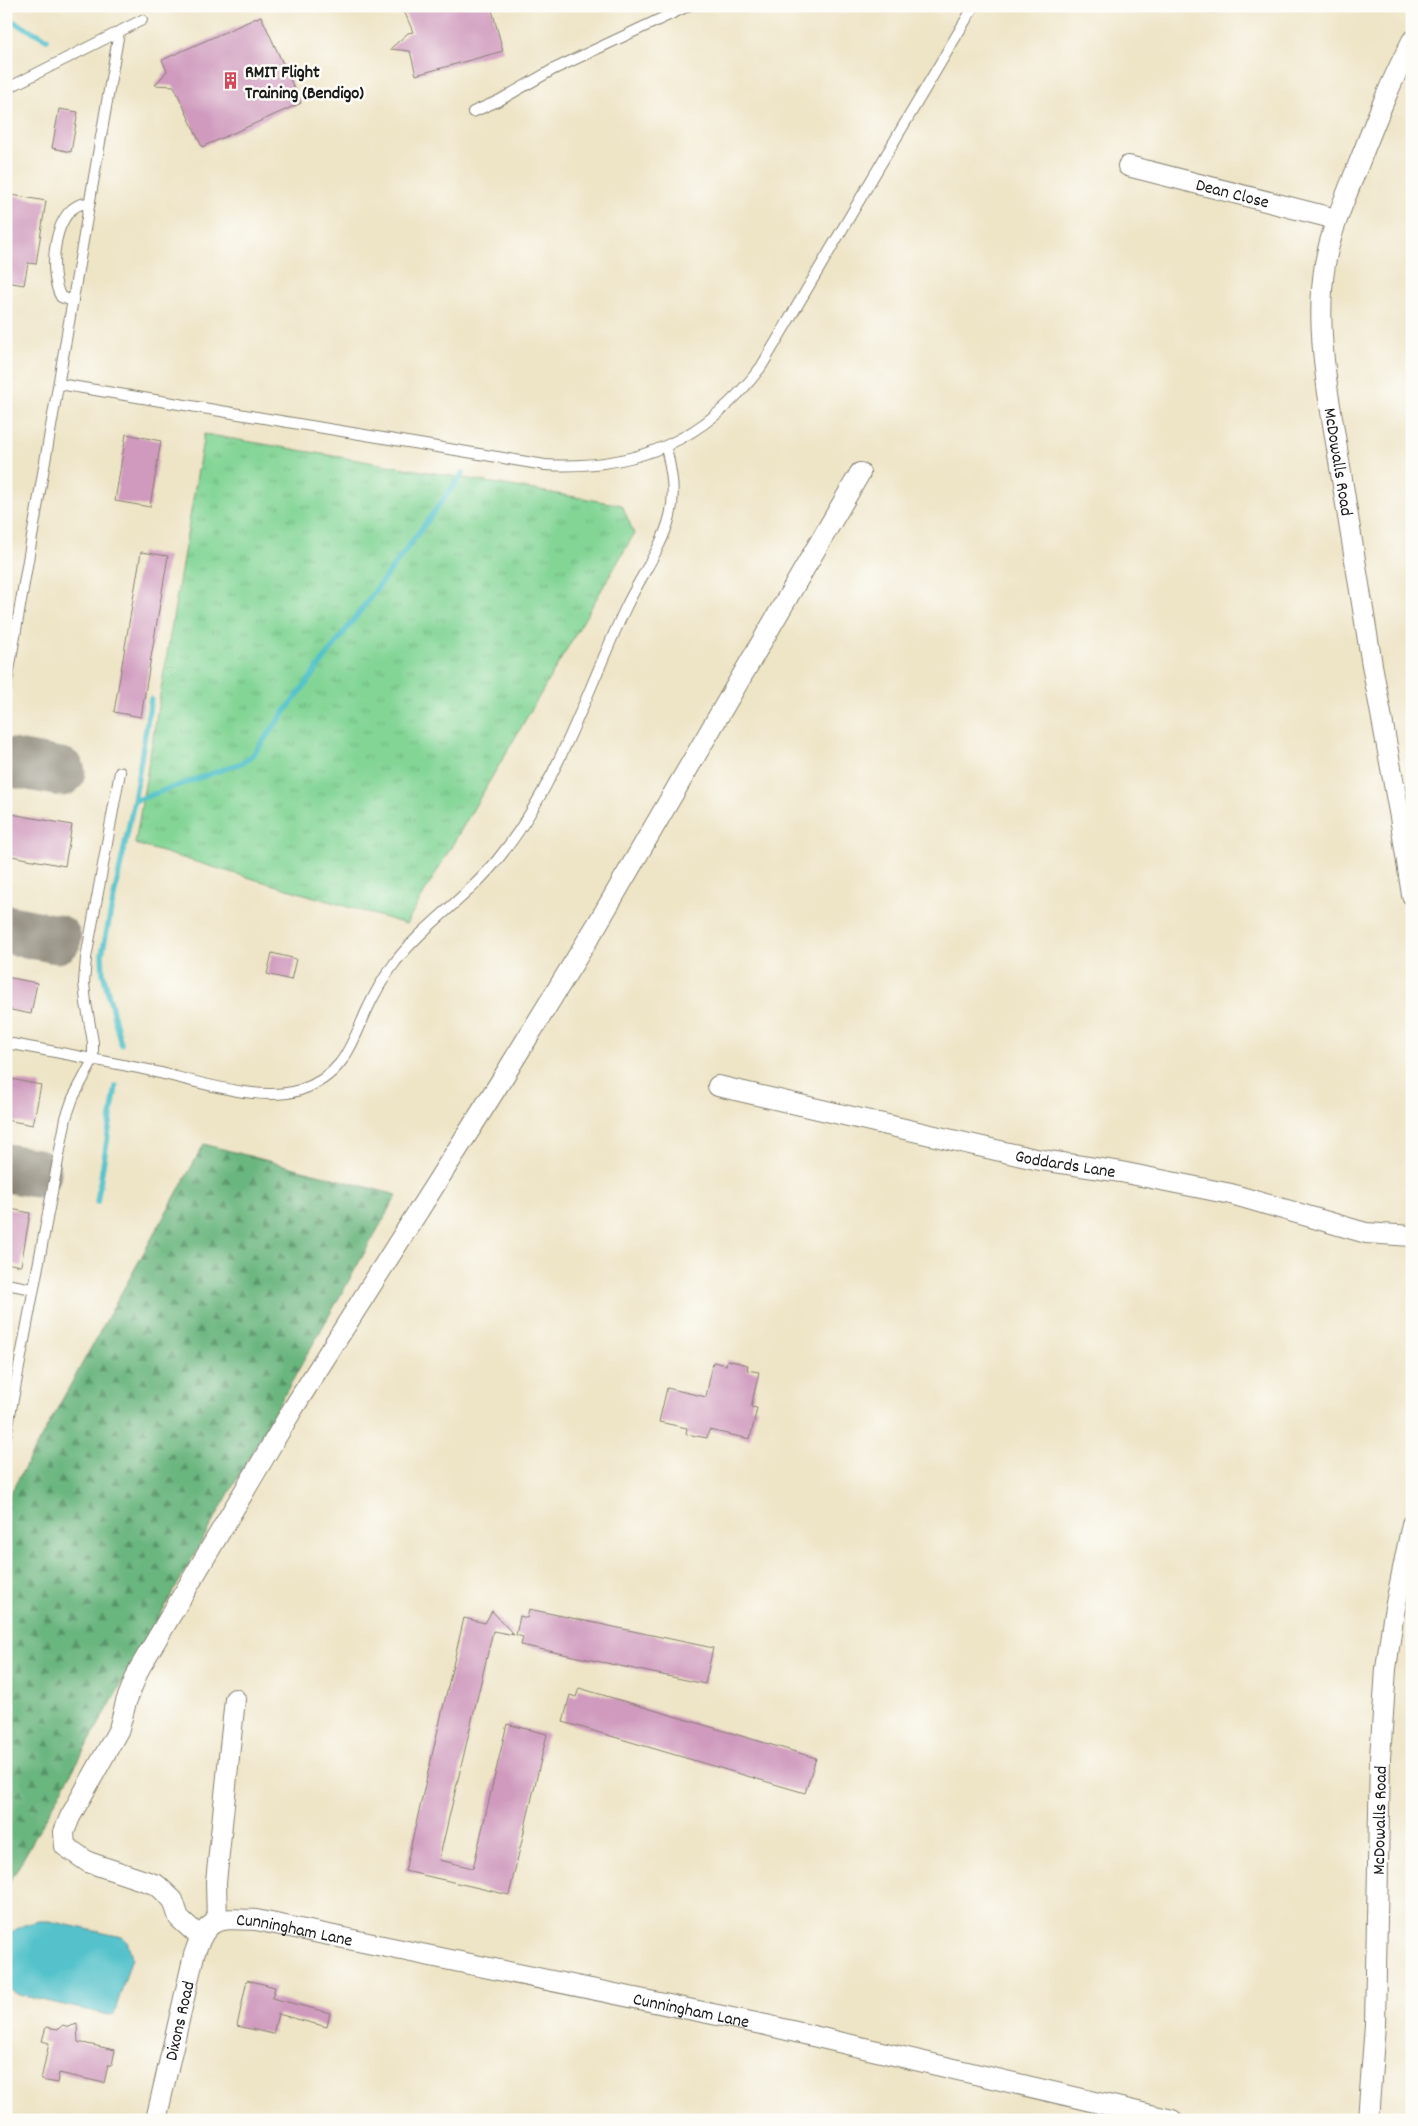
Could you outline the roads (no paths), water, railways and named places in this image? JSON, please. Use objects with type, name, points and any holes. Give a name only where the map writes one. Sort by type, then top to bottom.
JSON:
[{"type":"street","name":"McDowalls Road","points":[[1412,41],[1392,80],[1336,219],[1326,263],[1322,294],[1323,356],[1365,625],[1412,895]]},
{"type":"street","name":"Dean Close","points":[[1128,166],[1336,219]]},
{"type":"street","points":[[209,1927],[179,1918],[173,1900],[158,1885],[88,1862],[65,1846],[64,1832],[70,1817],[119,1729],[126,1702],[139,1669],[294,1407],[504,1076],[598,922],[860,473]]},
{"type":"street","name":"Goddards Lane","points":[[718,1086],[1026,1157],[1170,1181],[1232,1194],[1366,1233],[1412,1236]]},
{"type":"street","name":"McDowalls Road","points":[[1368,2120],[1376,2024],[1380,1758],[1386,1669],[1393,1618],[1412,1524]]},
{"type":"street","name":"Dixons Road","points":[[156,2120],[194,1955],[209,1927],[216,1882],[235,1699]]},
{"type":"street","name":"Cunningham Lane","points":[[209,1927],[227,1919],[256,1920],[746,2021],[1172,2120]]},
{"type":"lane","points":[[473,112],[554,69],[688,6]]},
{"type":"lane","points":[[59,384],[544,465],[612,462],[642,456],[666,447],[707,423],[740,392],[761,367],[974,6]]},
{"type":"lane","points":[[6,89],[142,20]]},
{"type":"lane","points":[[6,688],[119,32]]},
{"type":"lane","points":[[73,301],[61,297],[58,291],[53,271],[55,249],[61,226],[70,211],[78,204],[90,203]]},
{"type":"lane","points":[[6,1043],[242,1091],[285,1094],[316,1084],[329,1075],[351,1048],[376,992],[397,960],[432,924],[472,888],[499,859],[518,833],[540,795],[566,745],[625,607],[666,529],[673,500],[673,486],[666,447]]},
{"type":"lane","points":[[6,1436],[66,1118],[73,1098],[93,1060],[93,1042],[84,983],[86,958],[120,772]]},
{"type":"lane","points":[[6,1284],[33,1289]]},
{"type":"water","points":[[39,1921],[49,1921],[122,1937],[127,1941],[132,1957],[114,2014],[109,2015],[19,1995],[6,1988],[8,1938],[24,1925]]},
{"type":"waterway","points":[[6,18],[47,39]]},
{"type":"waterway","points":[[134,801],[244,762],[252,756],[463,473]]},
{"type":"waterway","points":[[121,1044],[103,973],[102,954],[134,801],[151,699]]},
{"type":"waterway","points":[[97,1202],[116,1086]]},
{"type":"place","name":"RMIT Flight Training (Bendigo)","points":[[231,81]]}]
